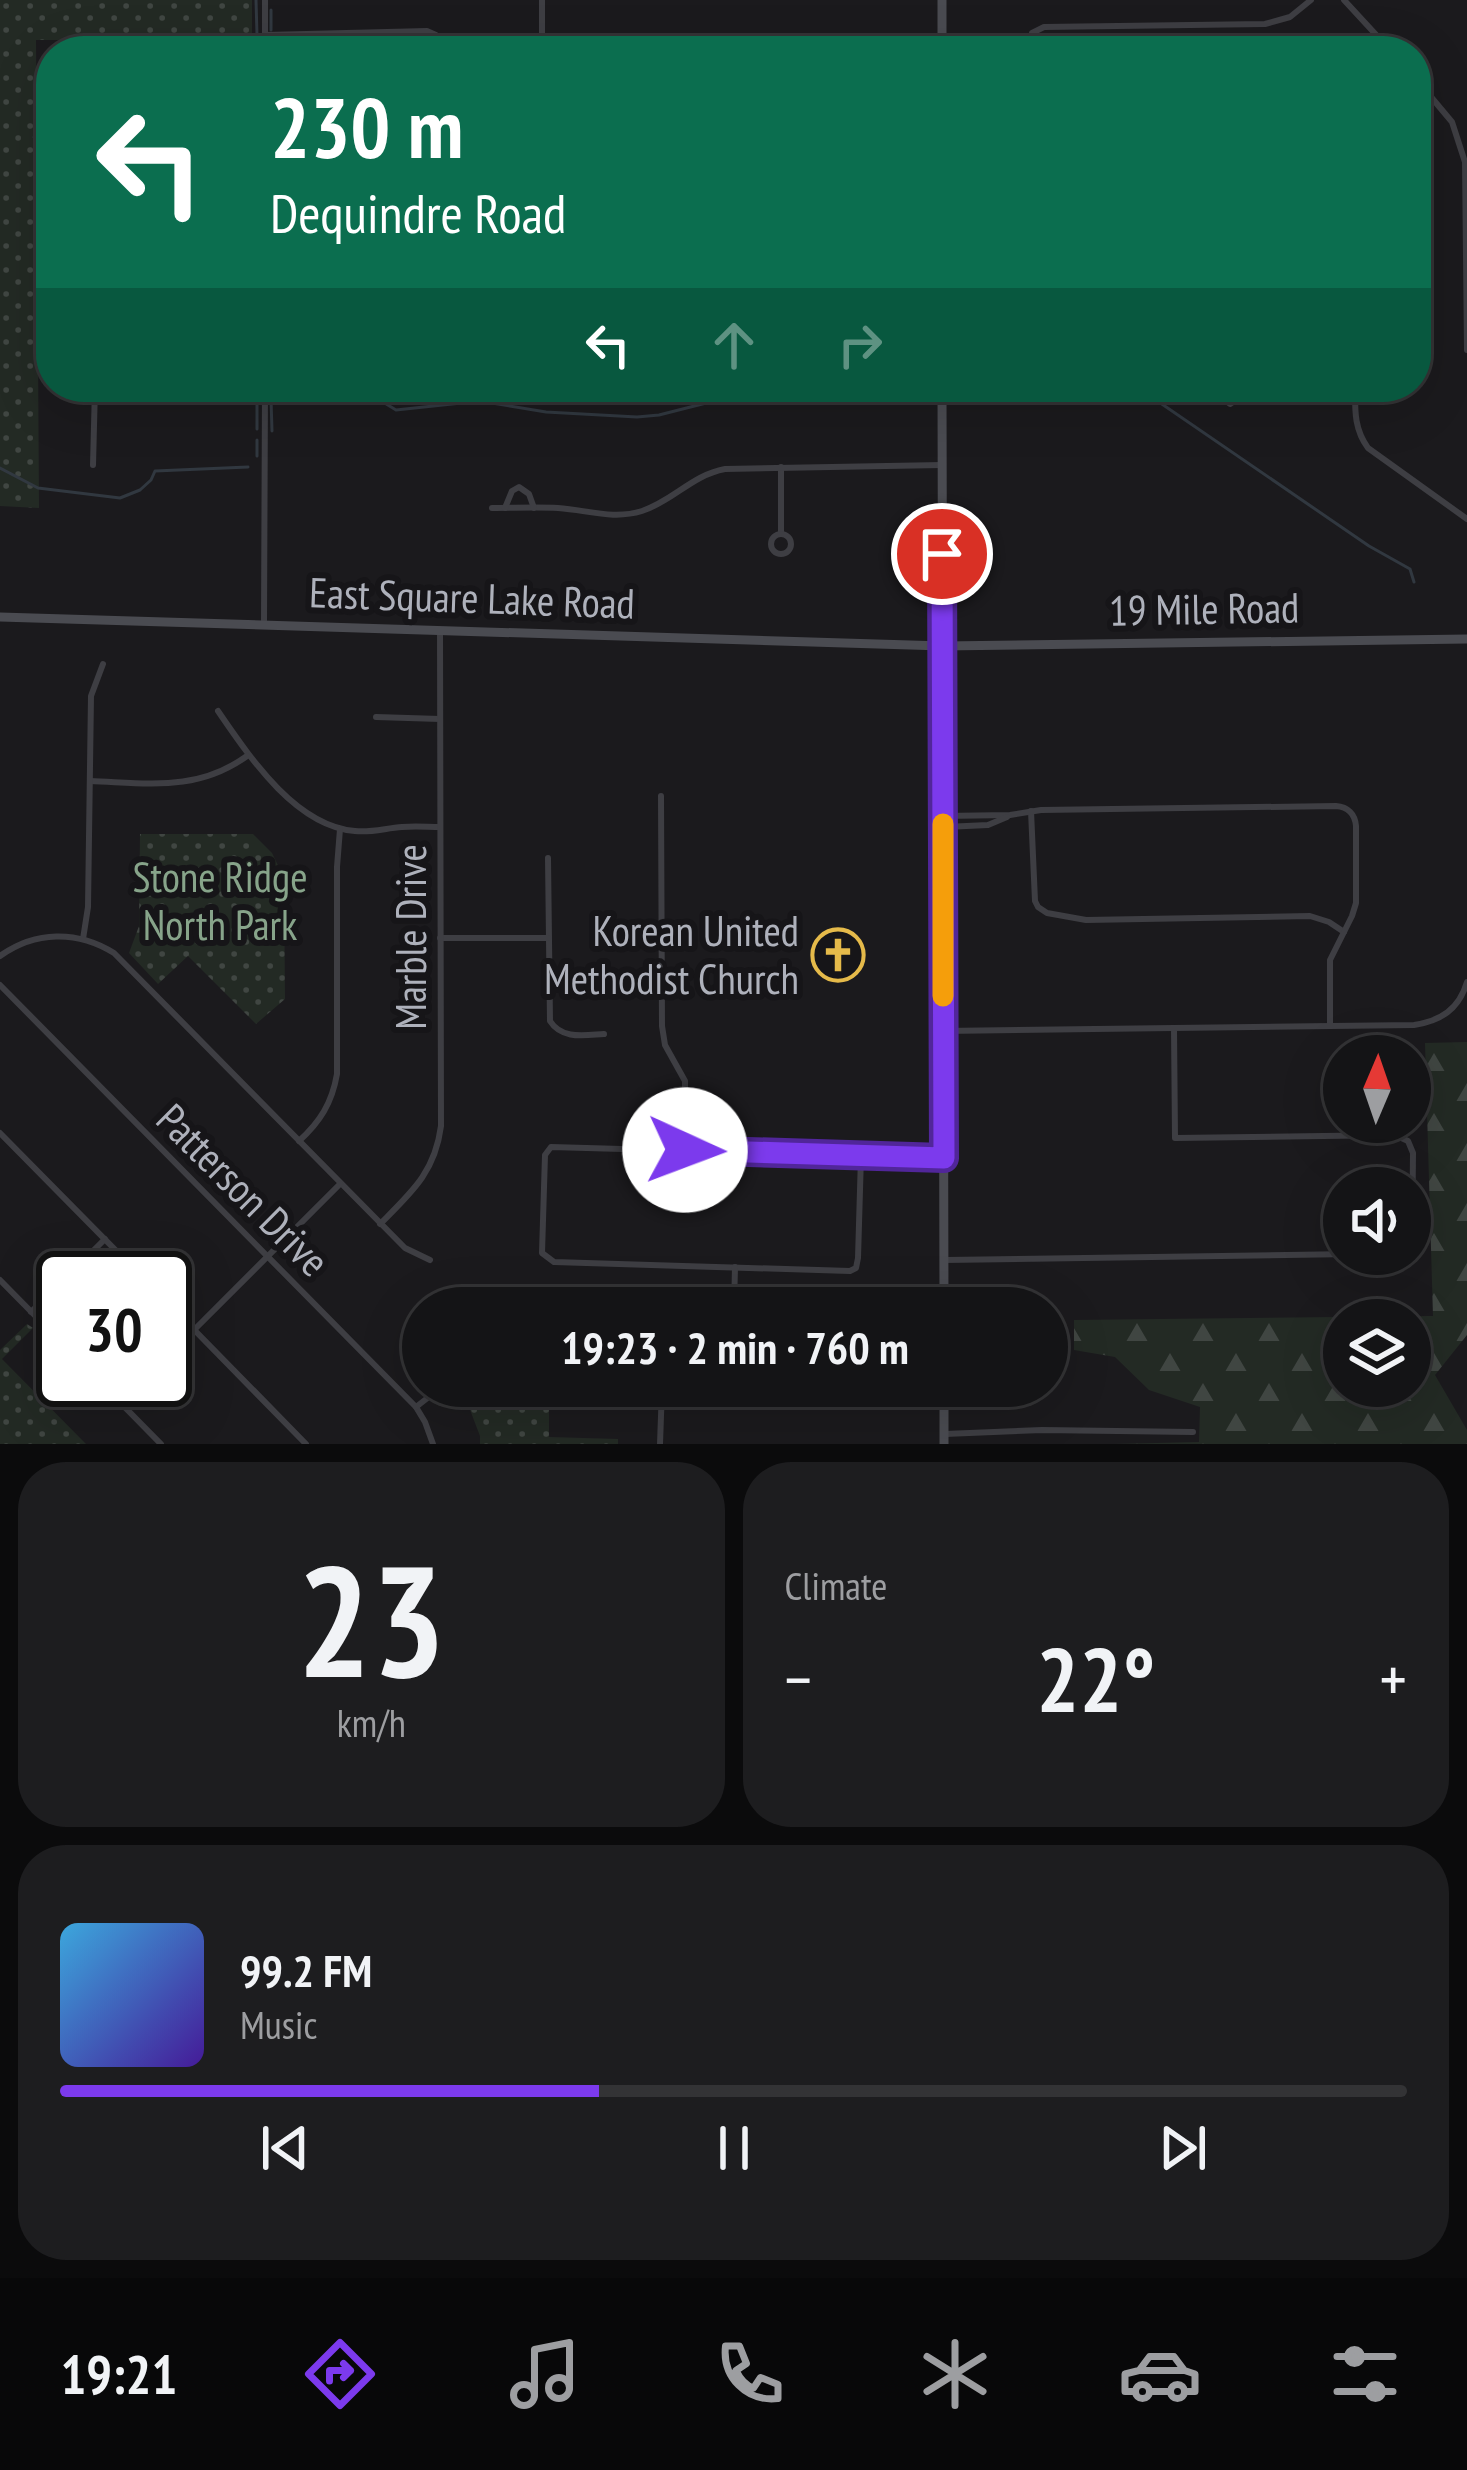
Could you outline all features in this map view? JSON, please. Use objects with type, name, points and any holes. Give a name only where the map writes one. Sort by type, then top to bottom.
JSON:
[{"type":"main road","points":[[942,0],[942,36]]},
{"type":"main road","points":[[942,402],[944,1287]]},
{"type":"main road","name":"East Square Lake Road","points":[[0,617],[943,646]]},
{"type":"main road","name":"19 Mile Road","points":[[943,646],[1467,638]]},
{"type":"main road","points":[[944,1407],[944,1439]]},
{"type":"street","points":[[265,0],[265,35],[435,36]]},
{"type":"street","points":[[542,0],[542,36]]},
{"type":"street","points":[[1032,36],[1038,29],[1265,24],[1290,17],[1311,0]]},
{"type":"street","points":[[1344,0],[1376,36]]},
{"type":"street","points":[[1431,98],[1452,122],[1463,152],[1467,350]]},
{"type":"street","points":[[93,465],[95,402]]},
{"type":"street","points":[[264,624],[265,402]]},
{"type":"street","points":[[1354,402],[1360,436],[1374,454],[1467,520]]},
{"type":"street","points":[[492,508],[626,515],[648,509],[713,471],[942,465]]},
{"type":"street","points":[[781,467],[782,534]]},
{"type":"street","points":[[505,508],[512,491],[519,487],[529,494],[534,508]]},
{"type":"street","name":"Marble Drive","points":[[380,1224],[416,1187],[437,1153],[441,1126],[440,629]]},
{"type":"street","points":[[83,939],[88,907],[91,696],[103,664]]},
{"type":"street","points":[[218,711],[247,756],[308,814],[340,829],[372,832],[440,827]]},
{"type":"street","points":[[376,717],[440,719]]},
{"type":"street","points":[[90,782],[190,782],[223,772],[247,756]]},
{"type":"street","points":[[661,796],[662,1026],[665,1045],[686,1082],[685,1150]]},
{"type":"street","points":[[943,821],[988,825],[1031,812],[1336,806],[1350,812],[1356,826],[1356,903],[1330,960],[1330,1026]]},
{"type":"street","points":[[1031,812],[1034,894],[1037,907],[1047,914],[1086,920],[1303,916],[1319,918],[1344,932]]},
{"type":"street","points":[[299,1142],[324,1112],[337,1074],[340,829]]},
{"type":"street","points":[[548,858],[549,1015],[553,1027],[564,1034],[604,1034]]},
{"type":"street","points":[[0,956],[21,944],[60,936],[109,950],[380,1224],[405,1248],[430,1259]]},
{"type":"street","points":[[440,938],[548,938]]},
{"type":"street","points":[[943,1031],[1414,1024],[1434,1021],[1454,1006],[1467,982]]},
{"type":"street","name":"Patterson Drive","points":[[0,985],[402,1393]]},
{"type":"street","points":[[1174,1028],[1175,1138],[1395,1135],[1408,1141],[1412,1167]]},
{"type":"street","points":[[0,1133],[117,1251]]},
{"type":"street","points":[[861,1156],[858,1258],[856,1268],[847,1271],[554,1262],[544,1257],[545,1155],[548,1149],[560,1146],[944,1158]]},
{"type":"street","points":[[306,1444],[194,1330],[341,1184]]},
{"type":"street","points":[[93,1251],[105,1239]]},
{"type":"street","points":[[944,1260],[1323,1254]]},
{"type":"street","points":[[735,1268],[735,1287]]},
{"type":"street","points":[[0,1280],[36,1317]]},
{"type":"street","points":[[31,1312],[36,1307]]},
{"type":"street","points":[[125,1407],[161,1444]]},
{"type":"street","name":"Patterson Drive","points":[[416,1407],[434,1444]]},
{"type":"street","points":[[660,1444],[661,1407]]},
{"type":"street","points":[[944,1439],[1042,1430],[1193,1432]]},
{"type":"green space","points":[[0,0],[252,0],[252,36],[36,36],[39,508],[0,506]]},
{"type":"green space","name":"Stone Ridge North Park","points":[[140,834],[253,834],[272,853],[284,878],[285,999],[256,1024],[188,956],[158,984],[129,953],[139,926]]},
{"type":"green space","points":[[1467,1042],[1467,1335],[1435,1375],[1467,1430],[1467,1444],[1114,1444],[1199,1442],[1200,1407],[1149,1390],[1115,1357],[1074,1350],[1074,1320],[1323,1317],[1323,1407],[1431,1407],[1431,1043]]},
{"type":"green space","points":[[27,1324],[33,1328],[2,1359],[36,1393],[36,1407],[49,1407],[86,1444],[0,1444],[0,1350]]},
{"type":"green space","points":[[469,1407],[549,1407],[549,1437],[618,1439],[618,1444],[480,1444]]},
{"type":"waterway","points":[[245,36],[257,35],[256,0]]},
{"type":"waterway","points":[[271,10],[271,30]]},
{"type":"waterway","points":[[271,402],[272,431]]},
{"type":"waterway","points":[[383,402],[396,410],[471,402]]},
{"type":"waterway","points":[[486,402],[546,412],[637,417],[710,402]]},
{"type":"waterway","points":[[1159,402],[1410,569],[1414,582]]},
{"type":"waterway","points":[[257,404],[257,429]]},
{"type":"waterway","points":[[257,440],[257,456]]},
{"type":"waterway","points":[[0,468],[38,488],[120,498],[140,490],[155,471],[248,467]]},
{"type":"slow traffic","points":[[943,824],[943,996]]},
{"type":"place","name":"Korean United Methodist Church","points":[[838,955]]},
{"type":"route","points":[[685,1150],[944,1158],[942,554]]}]
